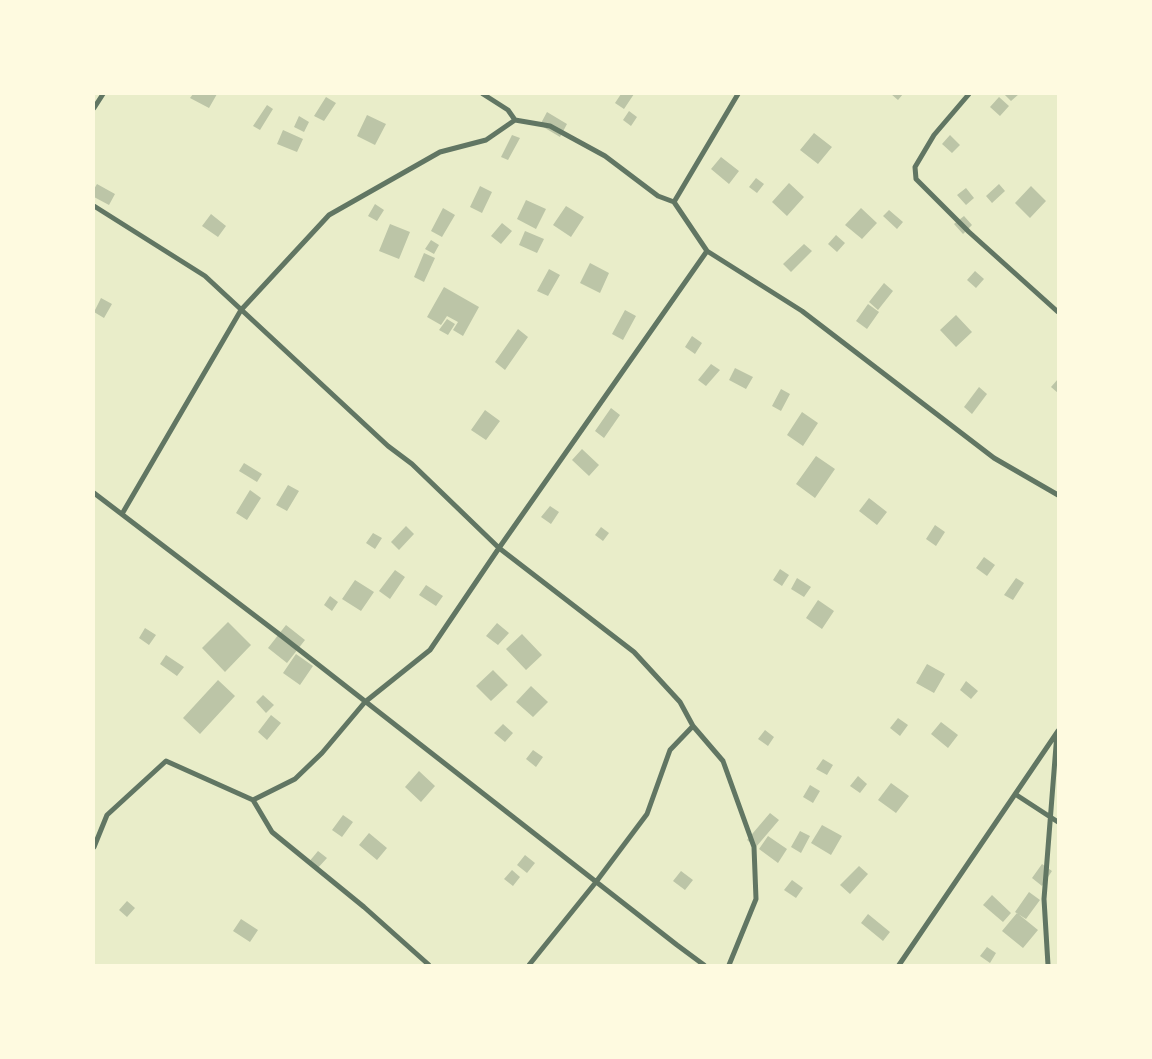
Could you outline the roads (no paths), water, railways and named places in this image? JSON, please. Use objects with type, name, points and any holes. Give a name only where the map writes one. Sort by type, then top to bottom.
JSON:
[{"type":"street","points":[[94,108],[103,94]]},
{"type":"street","points":[[483,94],[508,110],[515,120]]},
{"type":"street","points":[[674,202],[738,94]]},
{"type":"street","points":[[969,94],[934,135],[915,167],[916,179],[969,232],[1058,312]]},
{"type":"street","points":[[122,514],[241,310],[329,215],[440,152],[486,140],[515,120],[550,126],[605,156],[658,196],[674,202],[707,251],[802,311],[994,458],[1058,495]]},
{"type":"street","points":[[94,206],[205,276],[388,446],[412,464],[499,548],[634,652],[680,702],[693,726],[723,761],[754,848],[756,899],[729,965]]},
{"type":"street","points":[[253,800],[295,779],[322,753],[365,702],[430,650],[707,251]]},
{"type":"street","points":[[94,492],[704,965]]},
{"type":"street","points":[[529,965],[596,882],[647,814],[670,750],[693,726]]},
{"type":"street","points":[[899,965],[1058,732]]},
{"type":"street","points":[[1048,965],[1044,899],[1058,732]]},
{"type":"street","points":[[94,847],[108,815],[166,761],[253,800],[272,832],[364,907],[429,965]]},
{"type":"street","points":[[1015,794],[1058,822]]}]
